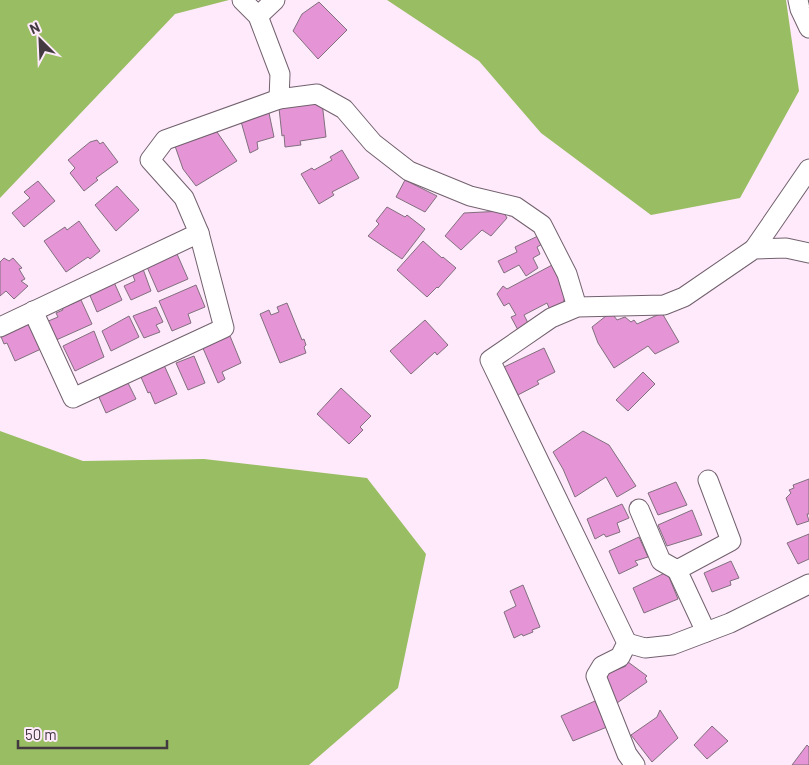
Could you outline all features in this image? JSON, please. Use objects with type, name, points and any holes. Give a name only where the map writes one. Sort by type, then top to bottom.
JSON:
[{"type":"street","points":[[242,0],[258,16],[280,74],[279,99]]},
{"type":"street","points":[[258,16],[275,0]]},
{"type":"street","points":[[798,0],[809,28]]},
{"type":"street","points":[[34,311],[73,398],[224,328],[199,233],[184,198],[150,160],[165,140],[279,99],[317,94],[344,109],[374,143],[409,171],[470,196],[516,207],[542,225],[566,274],[577,307]]},
{"type":"street","points":[[809,169],[754,249],[684,297],[664,305],[577,307],[551,318],[490,360],[627,643],[645,648],[672,645],[730,623],[809,584]]},
{"type":"street","points":[[0,327],[199,233]]},
{"type":"street","points":[[754,249],[786,248],[809,253]]},
{"type":"street","points":[[677,570],[731,541],[708,480]]},
{"type":"street","points":[[639,509],[661,561],[677,570],[706,632]]},
{"type":"street","points":[[627,643],[620,657],[602,666],[596,676],[627,754],[634,765]]},
{"type":"green space","points":[[0,0],[229,0],[175,14],[0,198]]},
{"type":"green space","points":[[387,0],[786,0],[799,91],[740,198],[651,215],[541,133],[479,61]]},
{"type":"green space","points":[[0,431],[83,461],[204,459],[367,478],[426,554],[398,688],[309,765],[0,765]]},
{"type":"building","points":[[319,2],[347,30],[318,59],[293,31],[302,14]]},
{"type":"building","points":[[322,102],[326,137],[300,141],[301,145],[285,147],[279,108]]},
{"type":"building","points":[[269,113],[274,137],[257,142],[258,149],[250,153],[240,118]]},
{"type":"building","points":[[217,132],[237,161],[196,186],[183,169],[175,146],[194,138]]},
{"type":"building","points":[[97,140],[100,144],[103,142],[118,162],[96,178],[98,180],[84,191],[70,173],[75,168],[68,160],[90,142]]},
{"type":"building","points":[[342,150],[359,178],[332,192],[334,195],[319,204],[301,174],[312,168],[314,170],[332,160],[330,157]]},
{"type":"building","points":[[405,180],[437,196],[425,212],[396,197]]},
{"type":"building","points":[[38,181],[55,201],[24,227],[12,213],[30,198],[24,192]]},
{"type":"building","points":[[117,186],[139,210],[116,231],[95,205]]},
{"type":"building","points":[[387,207],[405,217],[407,215],[425,229],[402,259],[368,236],[379,224],[376,221]]},
{"type":"building","points":[[503,211],[507,218],[491,236],[482,230],[461,250],[445,236],[464,213]]},
{"type":"building","points":[[79,221],[100,251],[90,259],[88,257],[66,272],[44,241],[65,227],[67,230]]},
{"type":"building","points":[[540,235],[544,243],[537,247],[540,254],[533,258],[538,268],[526,276],[519,265],[504,273],[498,261],[517,252],[515,247]]},
{"type":"building","points":[[423,241],[456,268],[427,297],[397,270]]},
{"type":"building","points":[[177,254],[188,279],[158,292],[147,267]]},
{"type":"building","points":[[4,258],[9,261],[13,258],[22,268],[19,269],[25,279],[21,281],[28,286],[14,299],[6,291],[0,296],[0,262]]},
{"type":"building","points":[[554,264],[567,291],[563,303],[550,310],[547,303],[524,315],[529,325],[518,330],[511,317],[516,315],[509,303],[504,306],[497,294],[503,286],[507,289]]},
{"type":"building","points":[[143,269],[151,291],[131,300],[124,286],[135,281],[132,273]]},
{"type":"building","points":[[113,280],[122,300],[97,312],[88,291]]},
{"type":"building","points":[[196,285],[205,307],[188,314],[191,323],[172,331],[159,301]]},
{"type":"building","points":[[81,300],[92,324],[54,341],[46,322],[58,317],[56,313],[63,310],[62,308]]},
{"type":"building","points":[[287,303],[302,340],[304,339],[306,353],[280,363],[260,314],[269,310],[271,315],[279,312],[277,307]]},
{"type":"building","points":[[156,307],[163,322],[156,325],[160,332],[144,338],[133,316]]},
{"type":"building","points":[[611,312],[617,320],[625,317],[631,322],[634,320],[637,324],[662,313],[679,342],[655,354],[648,346],[614,368],[598,343],[592,327]]},
{"type":"building","points":[[129,316],[139,337],[111,351],[102,331]]},
{"type":"building","points":[[425,320],[448,345],[437,355],[435,352],[411,374],[390,351]]},
{"type":"building","points":[[32,321],[41,349],[15,361],[7,343],[4,344],[0,334]]},
{"type":"building","points":[[94,331],[104,357],[75,371],[63,346]]},
{"type":"building","points":[[230,336],[241,363],[222,372],[225,379],[218,383],[202,346]]},
{"type":"building","points":[[544,348],[555,372],[537,381],[539,384],[516,396],[502,368]]},
{"type":"building","points":[[194,356],[205,383],[188,390],[176,363]]},
{"type":"building","points":[[164,365],[177,394],[155,404],[140,375]]},
{"type":"building","points":[[643,372],[655,384],[628,411],[616,400]]},
{"type":"building","points":[[127,381],[136,399],[106,413],[98,395]]},
{"type":"building","points":[[341,388],[371,416],[360,427],[363,430],[349,444],[317,414]]},
{"type":"building","points":[[583,431],[609,445],[636,486],[617,497],[606,477],[575,497],[563,469],[553,452]]},
{"type":"building","points":[[809,479],[809,514],[807,514],[809,521],[797,525],[786,498],[791,493],[789,490],[794,488],[793,485]]},
{"type":"building","points":[[676,482],[687,505],[658,515],[648,493]]},
{"type":"building","points":[[622,504],[629,518],[617,523],[620,532],[606,537],[604,534],[595,539],[587,519]]},
{"type":"building","points":[[692,510],[702,535],[667,546],[658,525]]},
{"type":"building","points":[[809,534],[809,559],[798,564],[787,543]]},
{"type":"building","points":[[639,537],[648,557],[635,561],[638,565],[619,574],[609,551]]},
{"type":"building","points":[[731,561],[739,578],[730,581],[731,585],[712,592],[704,573]]},
{"type":"building","points":[[667,572],[678,599],[644,613],[633,588]]},
{"type":"building","points":[[523,585],[540,627],[532,630],[533,632],[514,638],[504,612],[516,606],[510,591]]},
{"type":"building","points":[[624,659],[647,676],[645,678],[647,682],[617,703],[604,679],[609,673],[626,666]]},
{"type":"building","points":[[595,701],[607,727],[573,741],[561,716]]},
{"type":"building","points":[[660,710],[678,738],[652,762],[631,735],[657,717]]},
{"type":"building","points":[[712,726],[728,741],[707,759],[694,745]]},
{"type":"building","points":[[807,745],[809,747],[809,765],[792,765]]}]
